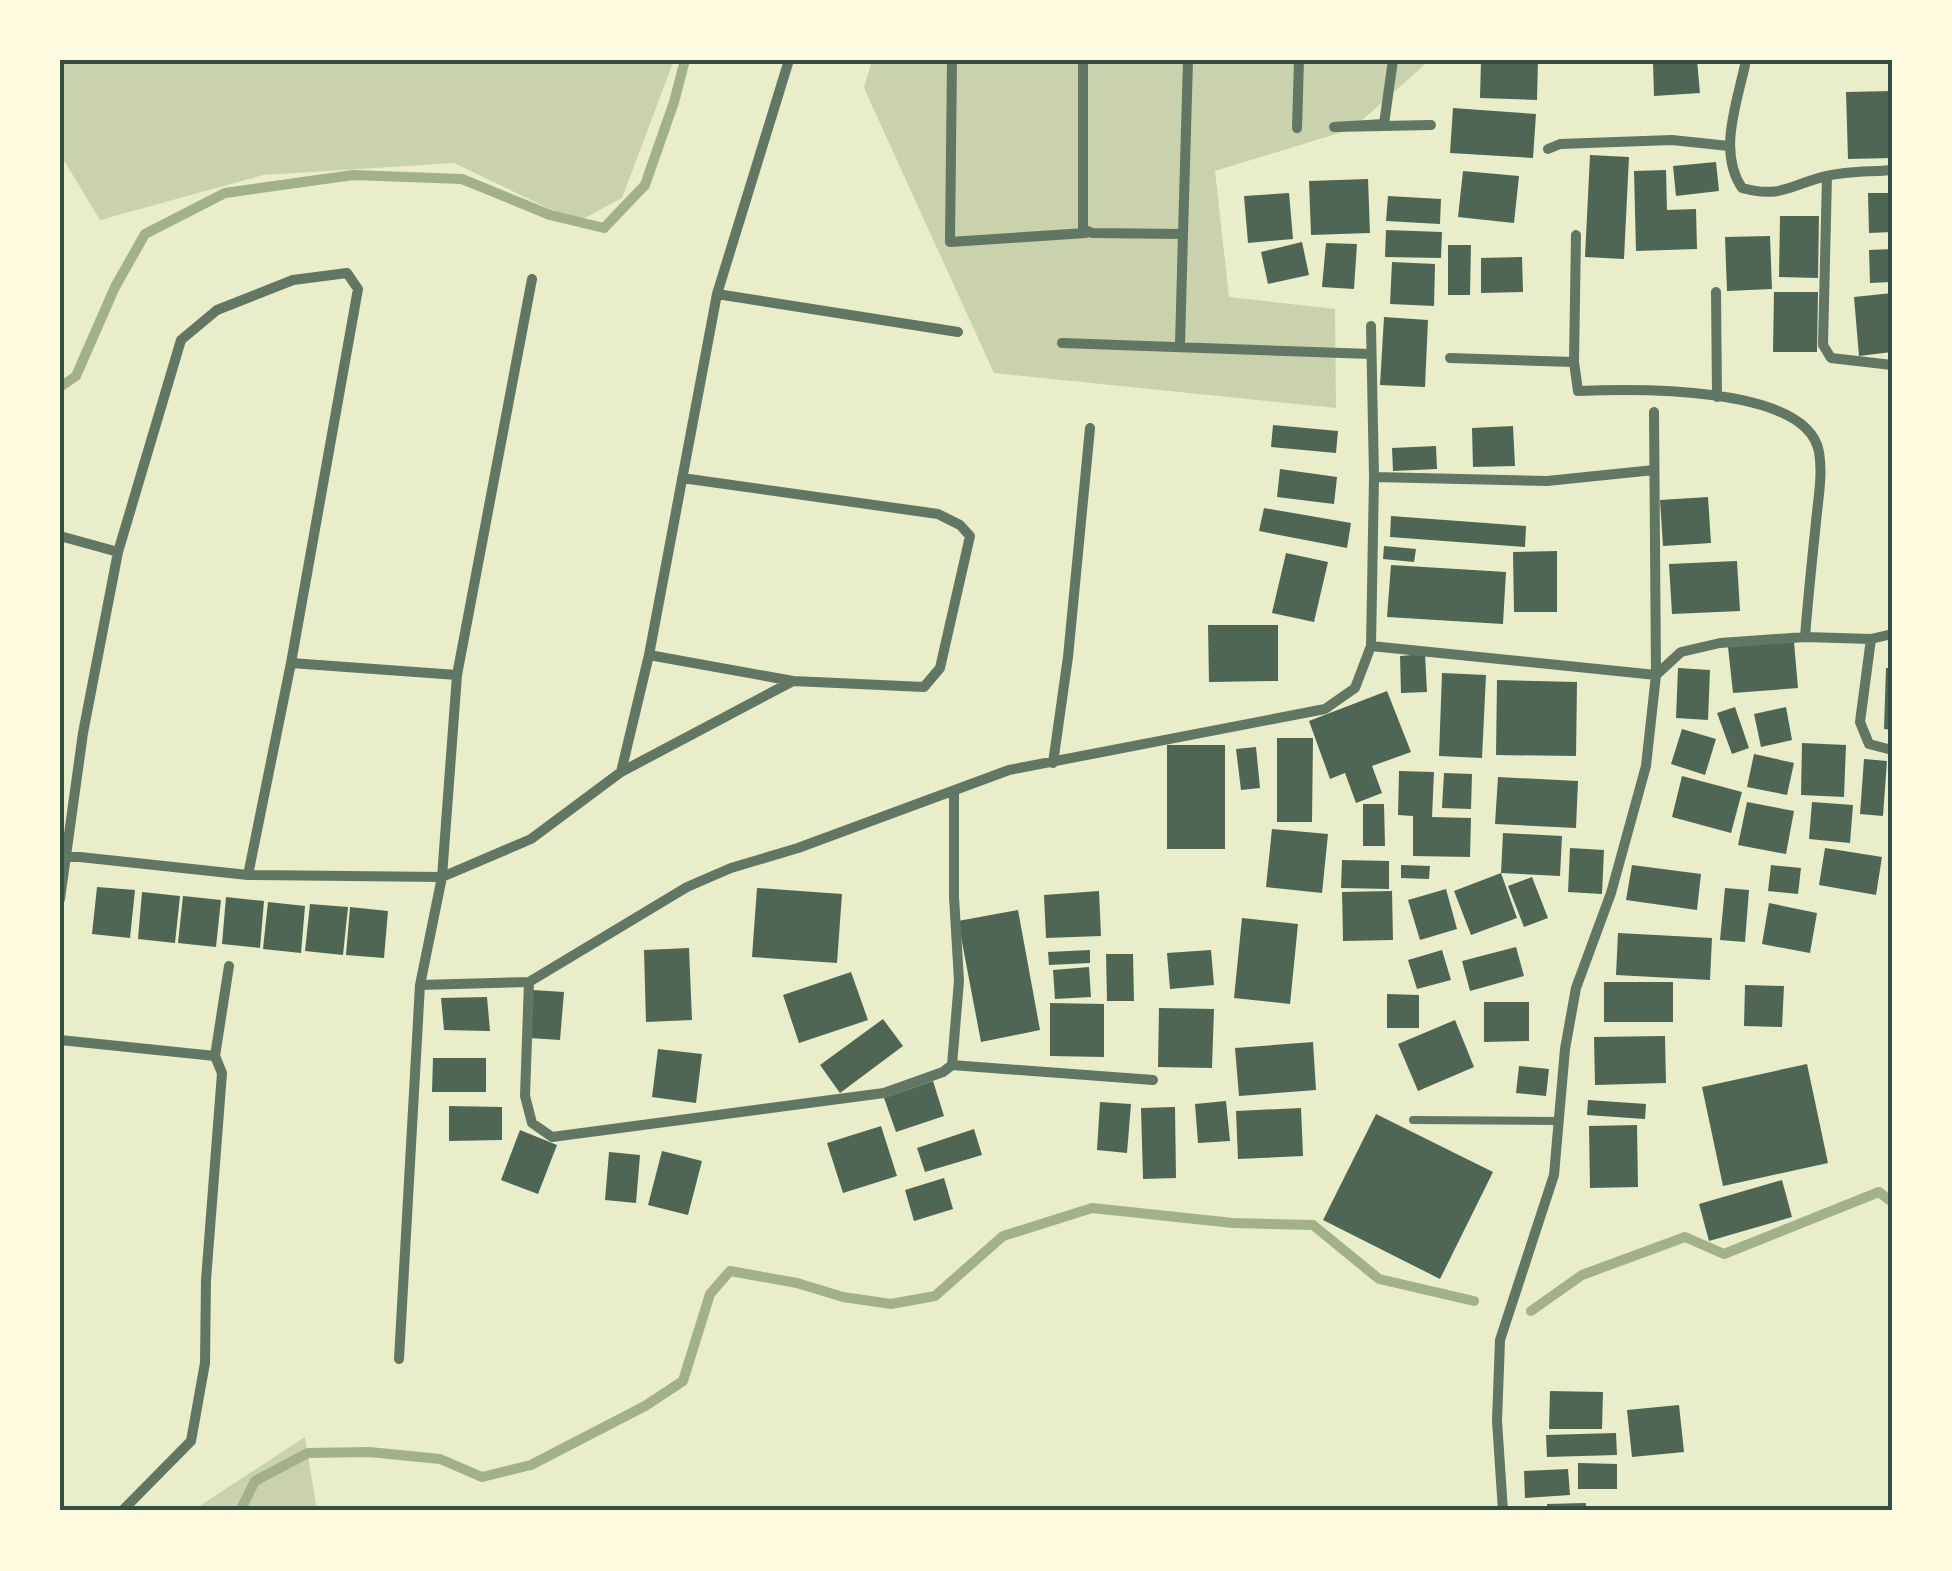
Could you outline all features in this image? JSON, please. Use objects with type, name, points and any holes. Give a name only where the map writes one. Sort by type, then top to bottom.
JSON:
[{"type":"street","points":[[622,772],[649,655],[716,294],[789,60]]},
{"type":"street","points":[[952,60],[950,242],[1086,233],[1183,234]]},
{"type":"street","points":[[1083,60],[1086,233]]},
{"type":"street","points":[[1180,345],[1188,60]]},
{"type":"street","points":[[1297,128],[1299,60]]},
{"type":"street","points":[[1393,60],[1384,124],[1334,128],[1430,124]]},
{"type":"street","points":[[1746,60],[1729,146],[1731,172],[1742,188],[1763,194],[1784,192],[1827,176],[1892,170]]},
{"type":"street","points":[[1548,149],[1560,144],[1672,140],[1729,146]]},
{"type":"street","points":[[1827,176],[1823,345],[1831,358],[1892,365]]},
{"type":"street","points":[[1576,235],[1574,362],[1578,390],[1648,389],[1754,401],[1795,418],[1818,447],[1820,480],[1805,638]]},
{"type":"street","points":[[60,899],[82,733],[118,552],[182,340],[217,310],[293,280],[347,273],[358,289],[291,663],[248,875]]},
{"type":"street","points":[[399,1359],[420,986],[442,878],[457,675],[532,279]]},
{"type":"street","points":[[1716,292],[1716,397]]},
{"type":"street","points":[[716,294],[958,332]]},
{"type":"street","points":[[420,986],[529,982],[702,880],[1009,770],[1325,709],[1355,688],[1371,646],[1371,326]]},
{"type":"street","points":[[1062,343],[1371,354]]},
{"type":"street","points":[[1450,358],[1574,362]]},
{"type":"street","points":[[1503,1511],[1497,1421],[1500,1340],[1554,1175],[1576,988],[1611,893],[1646,766],[1656,674],[1654,412]]},
{"type":"street","points":[[1053,763],[1068,657],[1090,428]]},
{"type":"street","points":[[1374,477],[1547,481],[1654,470]]},
{"type":"street","points":[[649,655],[793,681],[924,687],[940,668],[970,536],[960,525],[938,514],[682,478]]},
{"type":"street","points":[[60,536],[118,552]]},
{"type":"street","points":[[1371,646],[1656,674],[1681,652],[1720,643],[1871,639],[1892,634]]},
{"type":"street","points":[[1871,639],[1860,722],[1869,744],[1892,750]]},
{"type":"street","points":[[291,663],[457,675]]},
{"type":"street","points":[[63,855],[248,875],[442,878],[531,838],[622,772],[793,681]]},
{"type":"street","points":[[952,1065],[958,981],[954,792]]},
{"type":"street","points":[[122,1511],[192,1441],[205,1363],[206,1280],[222,1074],[215,1056],[229,966]]},
{"type":"street","points":[[529,982],[525,1096],[532,1123],[552,1137],[884,1093],[943,1072],[952,1065],[1154,1080]]},
{"type":"street","points":[[60,1040],[215,1056]]},
{"type":"lane","points":[[1414,1120],[1558,1122]]},
{"type":"green space","points":[[60,60],[674,60],[622,198],[577,222],[454,163],[263,175],[100,220],[60,154]]},
{"type":"green space","points":[[872,60],[1430,60],[1352,129],[1215,171],[1229,297],[1335,309],[1336,408],[994,373],[864,88]]},
{"type":"green space","points":[[305,1437],[317,1511],[192,1511]]},
{"type":"building","points":[[1481,60],[1538,60],[1537,100],[1480,98]]},
{"type":"building","points":[[1697,60],[1700,93],[1654,96],[1653,63]]},
{"type":"building","points":[[1892,91],[1892,158],[1848,159],[1846,92]]},
{"type":"building","points":[[1453,108],[1536,114],[1533,158],[1450,153]]},
{"type":"building","points":[[1590,155],[1629,157],[1624,259],[1585,257]]},
{"type":"building","points":[[1716,162],[1719,191],[1676,196],[1673,166]]},
{"type":"building","points":[[1666,170],[1667,210],[1696,209],[1697,249],[1636,251],[1634,171]]},
{"type":"building","points":[[1463,171],[1519,176],[1514,223],[1458,217]]},
{"type":"building","points":[[1368,179],[1370,233],[1311,235],[1309,181]]},
{"type":"building","points":[[1289,193],[1293,239],[1248,243],[1244,196]]},
{"type":"building","points":[[1868,193],[1892,193],[1892,232],[1869,233]]},
{"type":"building","points":[[1388,196],[1441,199],[1440,224],[1386,221]]},
{"type":"building","points":[[1780,216],[1819,216],[1818,278],[1779,277]]},
{"type":"building","points":[[1386,230],[1442,232],[1441,258],[1385,257]]},
{"type":"building","points":[[1770,236],[1772,289],[1727,291],[1725,237]]},
{"type":"building","points":[[1302,242],[1309,275],[1268,284],[1261,252]]},
{"type":"building","points":[[1326,243],[1357,244],[1354,289],[1322,287]]},
{"type":"building","points":[[1448,245],[1471,245],[1470,295],[1448,295]]},
{"type":"building","points":[[1892,249],[1892,282],[1870,283],[1869,250]]},
{"type":"building","points":[[1522,257],[1523,292],[1481,293],[1481,258]]},
{"type":"building","points":[[1392,262],[1435,264],[1434,306],[1390,304]]},
{"type":"building","points":[[1774,292],[1818,292],[1817,352],[1773,352]]},
{"type":"building","points":[[1892,293],[1892,352],[1859,356],[1854,297]]},
{"type":"building","points":[[1384,317],[1428,320],[1425,387],[1380,385]]},
{"type":"building","points":[[1273,425],[1338,431],[1336,453],[1271,447]]},
{"type":"building","points":[[1513,426],[1515,466],[1473,467],[1472,428]]},
{"type":"building","points":[[1436,446],[1437,469],[1393,471],[1392,448]]},
{"type":"building","points":[[1280,469],[1337,477],[1334,504],[1277,497]]},
{"type":"building","points":[[1708,497],[1711,543],[1663,546],[1660,500]]},
{"type":"building","points":[[1264,508],[1351,523],[1347,548],[1259,531]]},
{"type":"building","points":[[1391,516],[1526,526],[1525,547],[1390,537]]},
{"type":"building","points":[[1384,546],[1416,549],[1414,562],[1383,559]]},
{"type":"building","points":[[1557,551],[1557,612],[1514,612],[1513,552]]},
{"type":"building","points":[[1286,553],[1328,562],[1314,622],[1272,613]]},
{"type":"building","points":[[1737,561],[1740,611],[1672,614],[1669,564]]},
{"type":"building","points":[[1391,565],[1506,572],[1503,624],[1387,617]]},
{"type":"building","points":[[1208,625],[1278,625],[1278,681],[1209,682]]},
{"type":"building","points":[[1794,642],[1798,688],[1733,693],[1728,647]]},
{"type":"building","points":[[1425,654],[1427,692],[1401,693],[1400,656]]},
{"type":"building","points":[[1678,668],[1710,670],[1708,720],[1676,718]]},
{"type":"building","points":[[1886,668],[1892,668],[1892,730],[1884,729]]},
{"type":"building","points":[[1442,673],[1486,675],[1482,758],[1439,756]]},
{"type":"building","points":[[1497,680],[1577,682],[1576,756],[1496,755]]},
{"type":"building","points":[[1387,691],[1411,752],[1372,766],[1382,793],[1356,803],[1345,773],[1330,779],[1309,721]]},
{"type":"building","points":[[1735,707],[1749,748],[1732,754],[1717,713]]},
{"type":"building","points":[[1786,707],[1792,740],[1761,747],[1754,714]]},
{"type":"building","points":[[1682,729],[1716,739],[1705,775],[1671,764]]},
{"type":"building","points":[[1277,738],[1313,738],[1312,822],[1277,822]]},
{"type":"building","points":[[1802,743],[1846,745],[1844,797],[1801,795]]},
{"type":"building","points":[[1167,745],[1225,745],[1225,849],[1167,849]]},
{"type":"building","points":[[1256,747],[1260,788],[1241,790],[1236,749]]},
{"type":"building","points":[[1754,754],[1794,763],[1787,795],[1747,787]]},
{"type":"building","points":[[1864,759],[1887,761],[1883,816],[1860,814]]},
{"type":"building","points":[[1399,771],[1434,772],[1432,817],[1471,818],[1470,857],[1413,856],[1413,816],[1398,815]]},
{"type":"building","points":[[1444,773],[1472,774],[1471,809],[1442,808]]},
{"type":"building","points":[[1682,776],[1742,792],[1731,833],[1672,817]]},
{"type":"building","points":[[1498,777],[1578,781],[1576,828],[1495,824]]},
{"type":"building","points":[[1747,802],[1794,811],[1786,854],[1738,845]]},
{"type":"building","points":[[1812,802],[1853,805],[1850,843],[1809,839]]},
{"type":"building","points":[[1363,804],[1384,804],[1385,846],[1363,846]]},
{"type":"building","points":[[1272,829],[1328,834],[1322,893],[1266,887]]},
{"type":"building","points":[[1503,833],[1562,836],[1560,876],[1501,873]]},
{"type":"building","points":[[1570,848],[1604,850],[1602,894],[1568,892]]},
{"type":"building","points":[[1825,848],[1882,857],[1876,895],[1819,885]]},
{"type":"building","points":[[1342,860],[1389,861],[1389,889],[1341,888]]},
{"type":"building","points":[[1401,865],[1430,866],[1429,879],[1401,878]]},
{"type":"building","points":[[1632,865],[1701,874],[1697,910],[1626,900]]},
{"type":"building","points":[[1771,865],[1801,868],[1798,894],[1768,891]]},
{"type":"building","points":[[1501,873],[1517,918],[1471,935],[1454,891]]},
{"type":"building","points":[[1532,877],[1548,918],[1524,927],[1508,886]]},
{"type":"building","points":[[97,887],[135,890],[130,938],[92,934]]},
{"type":"building","points":[[757,888],[842,894],[837,963],[752,957]]},
{"type":"building","points":[[1725,888],[1749,890],[1745,942],[1720,940]]},
{"type":"building","points":[[1446,889],[1457,929],[1420,940],[1408,900]]},
{"type":"building","points":[[1099,891],[1101,936],[1046,938],[1044,895]]},
{"type":"building","points":[[1392,891],[1393,940],[1343,941],[1342,892]]},
{"type":"building","points":[[142,892],[180,896],[175,943],[138,939]]},
{"type":"building","points":[[183,896],[221,900],[216,947],[178,943]]},
{"type":"building","points":[[226,897],[264,901],[260,948],[222,944]]},
{"type":"building","points":[[268,902],[305,906],[301,953],[263,949]]},
{"type":"building","points":[[1769,903],[1817,913],[1810,953],[1762,944]]},
{"type":"building","points":[[310,904],[348,907],[343,955],[305,951]]},
{"type":"building","points":[[350,907],[388,911],[384,958],[346,955]]},
{"type":"building","points":[[1018,910],[1040,1030],[981,1042],[958,921]]},
{"type":"building","points":[[1242,918],[1298,924],[1290,1004],[1234,998]]},
{"type":"building","points":[[1618,933],[1712,938],[1710,980],[1616,975]]},
{"type":"building","points":[[1516,947],[1524,976],[1470,991],[1462,961]]},
{"type":"building","points":[[689,948],[692,1020],[646,1022],[644,950]]},
{"type":"building","points":[[1090,950],[1090,963],[1049,965],[1048,952]]},
{"type":"building","points":[[1211,950],[1214,985],[1170,989],[1167,953]]},
{"type":"building","points":[[1442,950],[1451,980],[1417,989],[1408,960]]},
{"type":"building","points":[[1106,954],[1133,954],[1134,1001],[1107,1001]]},
{"type":"building","points":[[1089,967],[1091,997],[1055,999],[1053,970]]},
{"type":"building","points":[[851,972],[868,1020],[799,1043],[783,995]]},
{"type":"building","points":[[1604,982],[1673,982],[1673,1022],[1604,1022]]},
{"type":"building","points":[[1745,985],[1784,986],[1782,1027],[1744,1026]]},
{"type":"building","points":[[533,990],[564,992],[560,1040],[529,1038]]},
{"type":"building","points":[[1387,994],[1419,995],[1419,1028],[1387,1028]]},
{"type":"building","points":[[487,997],[490,1031],[444,1030],[441,998]]},
{"type":"building","points":[[1484,1002],[1529,1002],[1529,1041],[1484,1042]]},
{"type":"building","points":[[1050,1003],[1104,1004],[1104,1057],[1050,1056]]},
{"type":"building","points":[[1159,1008],[1214,1009],[1212,1068],[1158,1067]]},
{"type":"building","points":[[883,1019],[903,1046],[840,1093],[820,1065]]},
{"type":"building","points":[[1455,1020],[1474,1067],[1418,1091],[1398,1044]]},
{"type":"building","points":[[1665,1036],[1666,1083],[1595,1085],[1594,1037]]},
{"type":"building","points":[[1313,1042],[1316,1090],[1239,1096],[1235,1048]]},
{"type":"building","points":[[658,1049],[702,1054],[696,1103],[652,1097]]},
{"type":"building","points":[[433,1058],[486,1058],[486,1092],[432,1092]]},
{"type":"building","points":[[1807,1064],[1828,1163],[1723,1186],[1702,1087]]},
{"type":"building","points":[[1519,1066],[1549,1069],[1546,1096],[1516,1093]]},
{"type":"building","points":[[933,1081],[944,1116],[896,1132],[884,1098]]},
{"type":"building","points":[[1588,1100],[1646,1104],[1645,1119],[1587,1115]]},
{"type":"building","points":[[1226,1101],[1230,1141],[1198,1143],[1195,1104]]},
{"type":"building","points":[[1100,1102],[1131,1104],[1127,1153],[1097,1150]]},
{"type":"building","points":[[449,1106],[502,1107],[502,1140],[449,1141]]},
{"type":"building","points":[[1175,1107],[1176,1178],[1143,1179],[1141,1108]]},
{"type":"building","points":[[1301,1108],[1303,1156],[1238,1159],[1236,1111]]},
{"type":"building","points":[[1376,1114],[1493,1172],[1440,1279],[1323,1220]]},
{"type":"building","points":[[1637,1125],[1638,1187],[1590,1188],[1589,1126]]},
{"type":"building","points":[[881,1126],[897,1176],[843,1193],[827,1143]]},
{"type":"building","points":[[974,1129],[982,1155],[925,1172],[917,1148]]},
{"type":"building","points":[[520,1130],[557,1145],[538,1194],[501,1180]]},
{"type":"building","points":[[662,1151],[702,1161],[688,1215],[648,1205]]},
{"type":"building","points":[[609,1152],[640,1155],[636,1203],[605,1200]]},
{"type":"building","points":[[944,1178],[953,1209],[914,1221],[905,1190]]},
{"type":"building","points":[[1782,1180],[1792,1217],[1709,1241],[1699,1204]]},
{"type":"building","points":[[1550,1391],[1603,1392],[1602,1429],[1549,1429]]},
{"type":"building","points":[[1679,1405],[1684,1452],[1632,1457],[1627,1410]]},
{"type":"building","points":[[1616,1433],[1617,1455],[1547,1457],[1546,1435]]},
{"type":"building","points":[[1578,1463],[1617,1464],[1617,1489],[1578,1489]]},
{"type":"building","points":[[1568,1469],[1570,1495],[1525,1498],[1524,1471]]},
{"type":"building","points":[[1586,1503],[1586,1511],[1547,1511],[1547,1504]]},
{"type":"waterway","points":[[60,387],[76,376],[115,287],[145,234],[225,193],[353,175],[462,179],[550,215],[604,228],[645,185],[685,60]]},
{"type":"waterway","points":[[1531,1311],[1582,1275],[1685,1237],[1724,1254],[1879,1192],[1892,1202]]},
{"type":"waterway","points":[[240,1511],[255,1481],[308,1453],[369,1452],[440,1459],[482,1477],[531,1465],[645,1406],[683,1381],[710,1294],[730,1271],[891,1304],[935,1296],[1003,1236],[1092,1208],[1233,1223],[1313,1225],[1379,1279],[1474,1301]]}]
